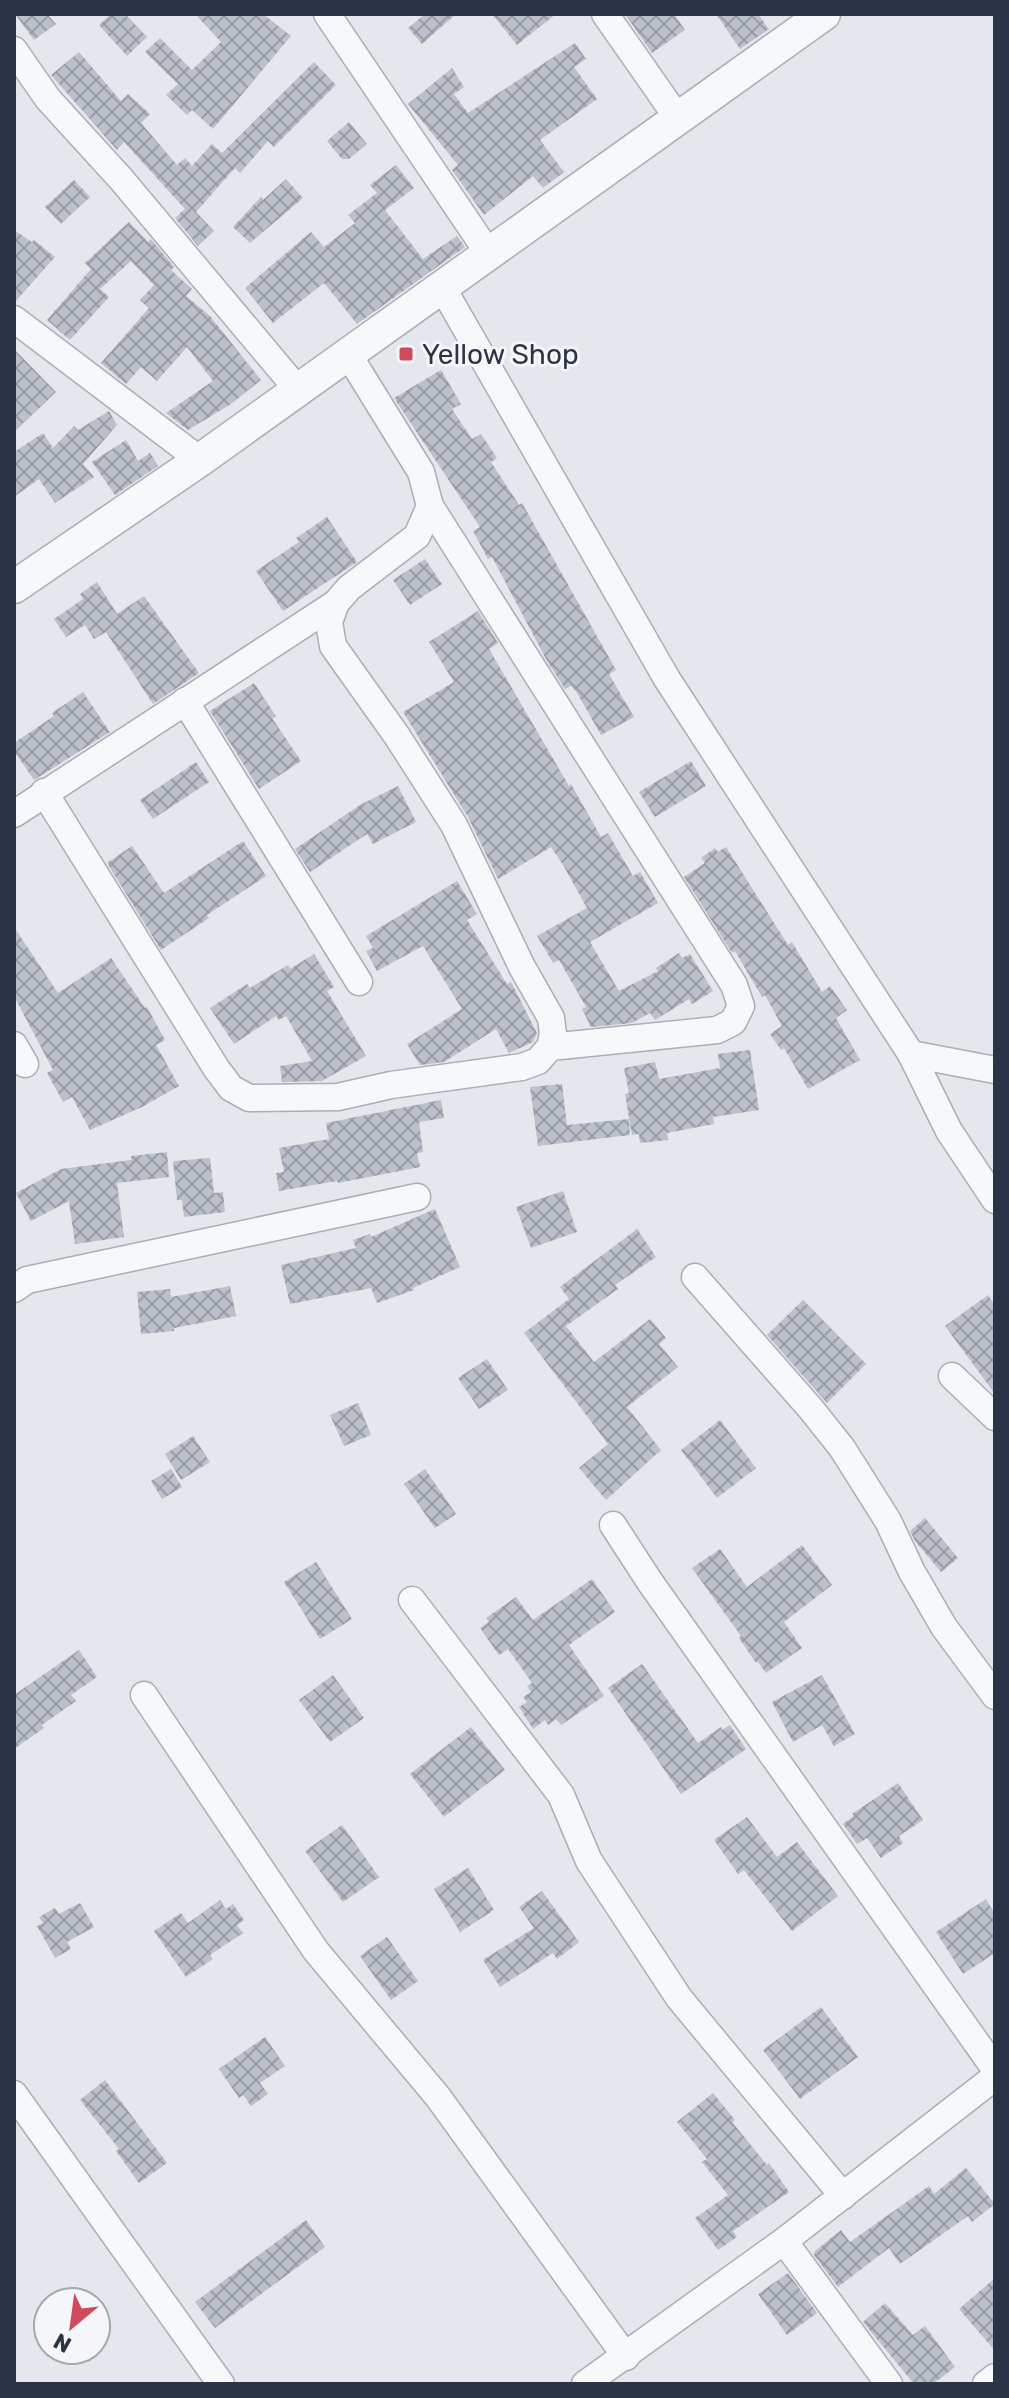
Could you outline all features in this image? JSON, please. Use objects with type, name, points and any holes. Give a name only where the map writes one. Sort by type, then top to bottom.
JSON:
[{"type":"street","points":[[327,14],[489,254]]},
{"type":"street","points":[[605,14],[677,117]]},
{"type":"street","points":[[14,587],[200,460],[489,254],[810,18]]},
{"type":"street","points":[[14,50],[48,99],[121,179],[298,390]]},
{"type":"street","points":[[442,287],[667,679],[911,1054],[949,1131],[995,1200]]},
{"type":"street","points":[[14,319],[200,460]]},
{"type":"street","points":[[348,354],[421,472],[430,506],[734,985],[741,1006],[733,1022],[717,1030],[550,1047]]},
{"type":"street","points":[[14,814],[336,603],[349,588],[417,536],[430,506]]},
{"type":"street","points":[[44,792],[216,1068],[231,1088],[249,1098],[338,1097],[391,1085],[522,1067],[538,1061],[550,1047],[553,1034],[551,1018],[522,967],[454,825],[397,736],[333,646],[329,622],[336,603]]},
{"type":"street","points":[[185,701],[359,982]]},
{"type":"street","points":[[911,1054],[995,1070]]},
{"type":"street","points":[[14,1289],[27,1280],[417,1197]]},
{"type":"street","points":[[695,1277],[842,1448],[888,1521],[912,1572],[944,1627],[995,1696]]},
{"type":"street","points":[[952,1376],[995,1417]]},
{"type":"street","points":[[613,1525],[650,1582],[995,2069]]},
{"type":"street","points":[[412,1600],[561,1795],[589,1861],[679,1998],[843,2196]]},
{"type":"street","points":[[144,1695],[316,1951],[438,2097],[626,2357]]},
{"type":"street","points":[[585,2384],[784,2241],[995,2077]]},
{"type":"street","points":[[14,2094],[221,2384]]},
{"type":"street","points":[[784,2241],[889,2384]]},
{"type":"street","points":[[986,2384],[995,2377]]},
{"type":"building","points":[[15,14],[47,14],[56,24],[34,40]]},
{"type":"building","points":[[111,14],[125,14],[147,37],[127,56],[99,25]]},
{"type":"building","points":[[195,14],[263,14],[291,36],[213,129],[192,110],[187,115],[166,95],[178,84],[145,52],[160,38],[192,70],[221,42]]},
{"type":"building","points":[[425,14],[456,14],[422,44],[408,28]]},
{"type":"building","points":[[492,14],[556,14],[517,45]]},
{"type":"building","points":[[625,14],[674,14],[685,30],[652,53]]},
{"type":"building","points":[[716,14],[758,14],[769,29],[740,49]]},
{"type":"building","points":[[575,43],[586,59],[574,67],[597,99],[540,140],[564,172],[543,188],[533,176],[484,215],[452,170],[458,165],[408,104],[452,68],[464,87],[454,94],[468,113]]},
{"type":"building","points":[[79,52],[121,101],[128,94],[150,114],[141,123],[177,165],[185,158],[192,166],[212,144],[222,153],[314,62],[336,85],[274,147],[268,141],[240,173],[235,168],[196,212],[214,231],[198,246],[175,218],[185,209],[124,142],[117,150],[51,75]]},
{"type":"building","points":[[349,122],[367,144],[349,159],[342,159],[327,141]]},
{"type":"building","points":[[396,165],[414,188],[385,210],[423,259],[457,236],[465,247],[357,324],[324,283],[273,323],[245,288],[311,232],[324,247],[355,223],[348,215],[377,193],[370,185]]},
{"type":"building","points":[[286,179],[303,198],[250,243],[233,227],[261,197],[263,200]]},
{"type":"building","points":[[74,180],[90,197],[61,224],[45,207]]},
{"type":"building","points":[[129,222],[148,242],[151,239],[174,267],[171,270],[192,289],[186,296],[210,316],[261,380],[231,404],[188,430],[166,413],[213,381],[187,347],[157,381],[141,367],[126,384],[101,363],[149,308],[140,300],[154,285],[131,261],[100,289],[109,297],[70,340],[47,320],[91,269],[85,263]]},
{"type":"building","points":[[14,230],[32,242],[34,240],[55,257],[14,303]]},
{"type":"building","points":[[14,349],[56,392],[14,432]]},
{"type":"building","points":[[441,370],[461,404],[452,409],[472,439],[481,434],[497,458],[491,462],[519,505],[522,503],[616,670],[609,674],[634,717],[601,735],[576,691],[571,686],[565,689],[546,659],[492,557],[488,559],[473,531],[480,527],[394,398]]},
{"type":"building","points":[[109,411],[117,425],[83,464],[94,477],[55,503],[39,479],[14,497],[14,452],[43,433],[53,448],[74,426],[78,430]]},
{"type":"building","points":[[126,440],[138,461],[150,453],[158,466],[115,495],[92,462]]},
{"type":"building","points":[[327,517],[357,562],[283,611],[256,571],[299,542],[296,538]]},
{"type":"building","points":[[425,559],[442,584],[410,605],[393,580]]},
{"type":"building","points":[[97,582],[117,614],[144,596],[199,673],[153,704],[106,632],[94,639],[85,625],[66,637],[54,619],[83,599],[80,594]]},
{"type":"building","points":[[478,611],[498,643],[489,649],[569,786],[571,784],[601,837],[608,833],[633,876],[640,872],[658,903],[590,942],[619,991],[658,971],[656,968],[679,953],[682,958],[690,954],[713,991],[692,1004],[689,999],[655,1020],[650,1013],[632,1023],[591,1027],[582,1009],[586,1007],[559,960],[553,963],[537,936],[587,908],[563,865],[551,847],[498,879],[468,817],[403,712],[454,682],[429,642]]},
{"type":"building","points":[[254,683],[276,716],[272,718],[301,761],[259,789],[210,711]]},
{"type":"building","points":[[83,692],[110,732],[34,780],[14,751],[14,743]]},
{"type":"building","points":[[691,761],[706,786],[655,817],[639,792]]},
{"type":"building","points":[[196,762],[209,782],[153,819],[140,800]]},
{"type":"building","points":[[398,786],[416,822],[373,844],[367,834],[310,872],[295,849],[360,805]]},
{"type":"building","points":[[243,841],[266,876],[161,950],[107,863],[132,846],[164,893]]},
{"type":"building","points":[[726,847],[788,945],[792,942],[822,992],[830,986],[847,1010],[836,1018],[860,1060],[808,1089],[784,1048],[781,1050],[770,1034],[782,1026],[765,995],[762,997],[735,951],[732,953],[684,877],[705,863],[701,858],[715,848],[718,852]]},
{"type":"building","points":[[457,881],[477,914],[467,920],[507,984],[511,982],[537,1033],[533,1042],[509,1053],[496,1029],[444,1062],[420,1065],[407,1044],[462,1009],[423,946],[377,971],[366,951],[373,948],[366,936]]},
{"type":"building","points":[[14,927],[58,993],[111,958],[147,1007],[165,1040],[156,1045],[179,1086],[142,1107],[90,1130],[72,1097],[63,1102],[47,1073],[53,1070],[14,996]]},
{"type":"building","points":[[314,954],[334,987],[327,991],[366,1056],[322,1081],[282,1082],[280,1066],[312,1061],[286,1016],[279,1020],[276,1016],[234,1044],[210,1008],[247,984],[250,988],[288,965],[290,969]]},
{"type":"building","points":[[750,1050],[759,1110],[713,1117],[714,1124],[667,1133],[668,1140],[640,1143],[639,1134],[632,1135],[624,1068],[655,1062],[659,1079],[720,1068],[718,1054]]},
{"type":"building","points":[[562,1084],[567,1125],[629,1119],[630,1135],[538,1146],[530,1087]]},
{"type":"building","points":[[441,1100],[444,1118],[419,1122],[423,1152],[417,1153],[420,1167],[279,1191],[276,1173],[284,1172],[279,1148],[329,1139],[326,1123]]},
{"type":"building","points":[[167,1152],[169,1177],[117,1183],[124,1237],[75,1244],[69,1201],[31,1221],[16,1193],[61,1169]]},
{"type":"building","points":[[210,1158],[214,1193],[223,1192],[225,1212],[184,1217],[182,1200],[177,1200],[173,1161]]},
{"type":"building","points":[[563,1191],[577,1232],[531,1248],[516,1207]]},
{"type":"building","points":[[435,1209],[460,1267],[414,1290],[377,1303],[371,1288],[290,1304],[281,1265],[356,1248],[353,1240],[370,1234],[371,1237]]},
{"type":"building","points":[[637,1229],[656,1257],[615,1285],[618,1289],[566,1326],[594,1362],[650,1319],[666,1338],[659,1344],[678,1367],[627,1407],[661,1450],[606,1500],[579,1468],[608,1444],[524,1333],[569,1299],[560,1287]]},
{"type":"building","points":[[230,1286],[236,1316],[174,1328],[174,1331],[141,1334],[137,1292],[170,1289],[171,1297]]},
{"type":"building","points":[[988,1295],[995,1305],[995,1394],[945,1326]]},
{"type":"building","points":[[803,1300],[866,1364],[827,1403],[767,1335]]},
{"type":"building","points":[[487,1359],[508,1390],[479,1409],[458,1378]]},
{"type":"building","points":[[358,1403],[371,1435],[344,1446],[330,1415]]},
{"type":"building","points":[[720,1420],[756,1468],[717,1498],[681,1450]]},
{"type":"building","points":[[193,1436],[210,1462],[181,1480],[165,1454]]},
{"type":"building","points":[[171,1469],[182,1487],[162,1499],[151,1481]]},
{"type":"building","points":[[425,1469],[456,1514],[435,1528],[404,1484]]},
{"type":"building","points":[[925,1518],[958,1558],[941,1572],[910,1531]]},
{"type":"building","points":[[802,1545],[832,1585],[784,1622],[802,1648],[766,1673],[756,1663],[739,1638],[741,1636],[692,1568],[720,1549],[747,1587]]},
{"type":"building","points":[[316,1562],[352,1619],[320,1639],[284,1582]]},
{"type":"building","points":[[592,1579],[615,1612],[569,1645],[604,1696],[561,1725],[556,1719],[548,1725],[545,1720],[533,1729],[519,1707],[527,1702],[523,1697],[531,1692],[527,1686],[532,1683],[508,1649],[499,1655],[480,1628],[489,1622],[486,1618],[516,1597],[533,1620]]},
{"type":"building","points":[[79,1650],[97,1677],[71,1695],[76,1701],[14,1749],[14,1695]]},
{"type":"building","points":[[642,1664],[698,1743],[721,1727],[722,1730],[730,1725],[746,1749],[681,1794],[608,1688]]},
{"type":"building","points":[[333,1675],[364,1718],[330,1742],[299,1700]]},
{"type":"building","points":[[822,1675],[855,1734],[834,1746],[822,1725],[793,1742],[772,1702]]},
{"type":"building","points":[[471,1727],[505,1770],[444,1817],[410,1774]]},
{"type":"building","points":[[898,1783],[923,1820],[899,1836],[903,1843],[881,1858],[867,1838],[857,1844],[843,1824],[854,1816],[852,1814]]},
{"type":"building","points":[[747,1817],[777,1857],[797,1842],[838,1896],[792,1931],[744,1870],[738,1874],[714,1840]]},
{"type":"building","points":[[342,1825],[379,1877],[343,1902],[305,1851]]},
{"type":"building","points":[[468,1868],[494,1910],[460,1932],[434,1889]]},
{"type":"building","points":[[542,1891],[579,1942],[557,1959],[553,1953],[500,1987],[483,1960],[534,1928],[519,1907]]},
{"type":"building","points":[[986,1899],[995,1914],[995,1953],[963,1974],[936,1932]]},
{"type":"building","points":[[220,1900],[226,1909],[233,1904],[244,1920],[237,1925],[243,1933],[210,1955],[213,1959],[186,1977],[154,1931],[181,1913],[188,1923]]},
{"type":"building","points":[[80,1903],[94,1927],[67,1942],[71,1949],[55,1958],[37,1926],[43,1923],[39,1917],[55,1908],[59,1914]]},
{"type":"building","points":[[387,1937],[418,1981],[391,2000],[360,1956]]},
{"type":"building","points":[[821,2007],[858,2057],[800,2099],[763,2050]]},
{"type":"building","points":[[265,2037],[285,2066],[260,2083],[268,2094],[251,2106],[243,2095],[239,2098],[219,2069]]},
{"type":"building","points":[[105,2080],[167,2163],[139,2183],[116,2151],[119,2149],[80,2100]]},
{"type":"building","points":[[713,2093],[735,2120],[732,2122],[767,2165],[769,2163],[789,2192],[733,2231],[737,2237],[718,2250],[695,2218],[728,2195],[702,2162],[707,2159],[677,2122]]},
{"type":"building","points":[[966,2168],[995,2204],[972,2222],[968,2216],[900,2264],[889,2248],[838,2287],[814,2255],[841,2230],[850,2242],[929,2186],[934,2194]]},
{"type":"building","points":[[306,2220],[325,2247],[215,2328],[195,2302]]},
{"type":"building","points":[[788,2273],[817,2313],[787,2335],[758,2294]]},
{"type":"building","points":[[995,2278],[995,2351],[959,2309]]},
{"type":"building","points":[[885,2303],[913,2335],[925,2326],[955,2367],[933,2384],[914,2384],[863,2322]]},
{"type":"place","name":"Yellow Shop","points":[[406,354]]}]
